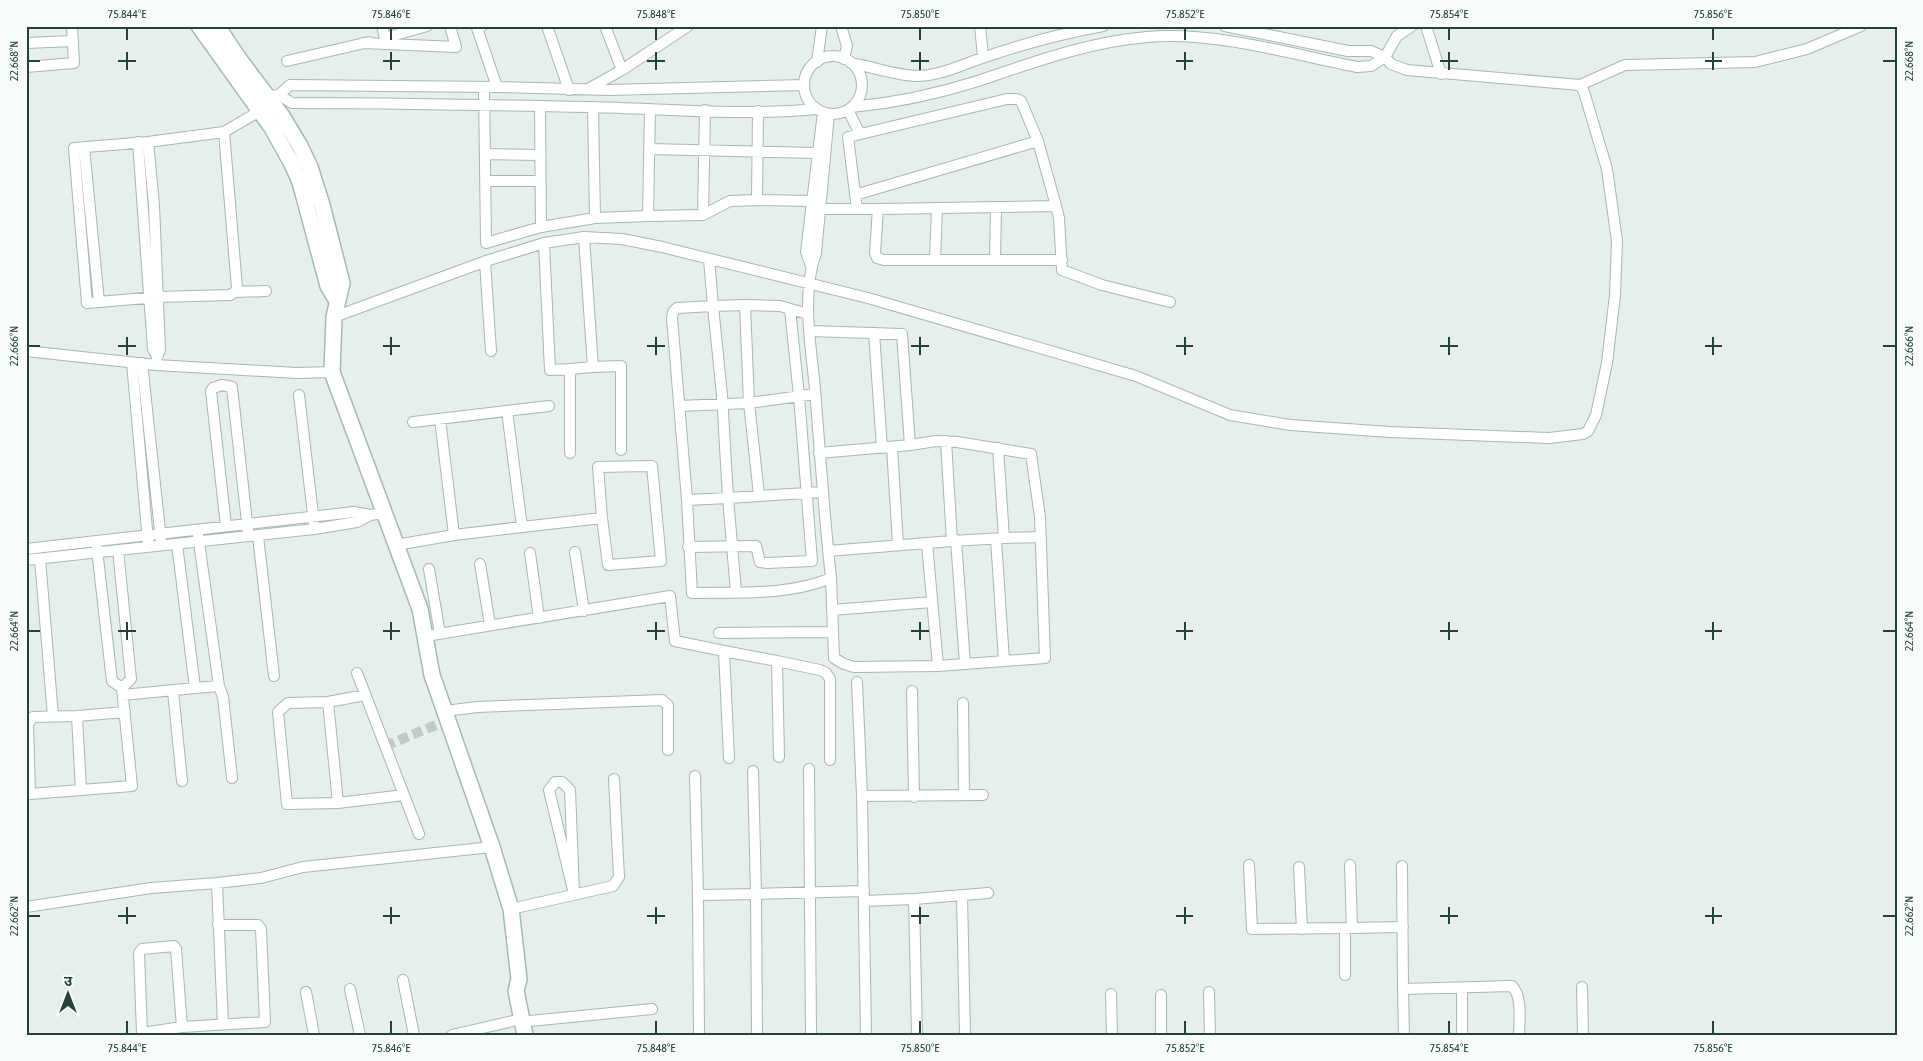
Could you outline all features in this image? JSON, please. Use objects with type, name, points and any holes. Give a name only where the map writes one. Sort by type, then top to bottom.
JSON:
[{"type":"street","points":[[26,67],[74,63],[72,26]]},
{"type":"street","points":[[198,26],[272,128],[300,182],[328,286],[337,300]]},
{"type":"street","points":[[217,26],[273,95],[282,116],[310,167],[342,283],[334,317],[332,372],[377,514],[396,545],[420,609],[433,635]]},
{"type":"street","points":[[382,26],[385,38]]},
{"type":"street","points":[[287,61],[427,26]]},
{"type":"street","points":[[364,43],[456,47],[450,26]]},
{"type":"street","points":[[547,26],[568,90]]},
{"type":"street","points":[[604,26],[622,70]]},
{"type":"street","points":[[587,90],[622,70],[688,26]]},
{"type":"street","points":[[817,62],[822,26]]},
{"type":"street","points":[[842,26],[847,46],[848,61],[858,71],[861,80],[858,100],[850,109]]},
{"type":"street","points":[[980,26],[983,57]]},
{"type":"street","points":[[823,112],[810,103],[804,85],[810,68],[826,58],[835,57],[896,73],[918,76],[940,74],[983,57],[1081,30],[1104,26]]},
{"type":"street","points":[[1225,26],[1348,51],[1371,51],[1385,57],[1391,64],[1407,70],[1580,85],[1625,65],[1755,62],[1807,49],[1861,26]]},
{"type":"street","points":[[273,95],[292,102],[485,104],[540,107],[823,112],[839,114],[850,109],[920,97],[977,81],[1067,51],[1112,41],[1148,36],[1186,36],[1262,47],[1362,67],[1371,66],[1385,57],[1397,36],[1412,26]]},
{"type":"street","points":[[1426,26],[1441,74]]},
{"type":"street","points":[[479,27],[497,87]]},
{"type":"street","points":[[1222,41],[1239,29]]},
{"type":"street","points":[[1262,47],[1264,35]]},
{"type":"street","points":[[1284,39],[1305,57]]},
{"type":"street","points":[[26,43],[73,40]]},
{"type":"street","points":[[1015,48],[1020,66]]},
{"type":"street","points":[[273,95],[290,85],[497,87],[568,90],[804,85]]},
{"type":"street","points":[[334,317],[544,243],[584,237],[622,239],[662,246],[868,298],[1136,376],[1243,419],[1290,425],[1390,432],[1549,438],[1584,434],[1588,431],[1596,415],[1607,363],[1615,295],[1617,241],[1607,170],[1584,92],[1580,85]]},
{"type":"street","points":[[484,87],[486,243],[541,228],[595,218],[703,215],[730,201],[757,200],[857,209],[1056,206]]},
{"type":"street","points":[[608,108],[609,90]]},
{"type":"street","points":[[857,209],[848,137],[1007,99],[1017,99],[1021,101],[1038,141],[1056,206],[1059,218],[1062,270],[1102,285],[1170,302]]},
{"type":"street","points":[[540,107],[541,228]]},
{"type":"street","points":[[593,107],[595,218]]},
{"type":"street","points":[[648,216],[650,109]]},
{"type":"street","points":[[850,109],[860,134]]},
{"type":"street","points":[[703,215],[705,110]]},
{"type":"street","points":[[260,111],[224,132],[148,142],[74,148],[87,303],[266,291]]},
{"type":"street","points":[[757,200],[758,111]]},
{"type":"street","points":[[819,453],[946,441],[1031,454],[1040,517],[1045,658],[938,666],[854,667],[834,658],[831,578],[822,492],[808,314],[811,266],[816,253],[814,206],[823,112]]},
{"type":"street","points":[[814,206],[823,112]]},
{"type":"street","points":[[224,132],[237,288],[235,292]]},
{"type":"street","points":[[855,194],[1038,141]]},
{"type":"street","points":[[138,142],[160,350],[156,361]]},
{"type":"street","points":[[148,142],[154,205],[153,298]]},
{"type":"street","points":[[650,149],[818,153]]},
{"type":"street","points":[[485,154],[540,155]]},
{"type":"street","points":[[485,181],[540,181]]},
{"type":"street","points":[[995,260],[996,207]]},
{"type":"street","points":[[935,260],[937,208]]},
{"type":"street","points":[[878,209],[875,252],[877,258],[884,260],[1062,260]]},
{"type":"street","points":[[584,237],[593,368]]},
{"type":"street","points":[[544,243],[550,370],[621,366],[621,450]]},
{"type":"street","points":[[708,259],[723,404],[736,592]]},
{"type":"street","points":[[486,262],[491,351]]},
{"type":"street","points":[[808,314],[780,306],[745,304],[678,308],[673,312],[692,593],[789,590],[815,585],[831,578]]},
{"type":"street","points":[[745,304],[749,403],[759,495]]},
{"type":"street","points":[[790,309],[812,560]]},
{"type":"street","points":[[810,331],[902,334],[910,445]]},
{"type":"street","points":[[874,333],[898,545]]},
{"type":"street","points":[[26,350],[137,363],[156,361],[297,373],[332,372]]},
{"type":"street","points":[[137,363],[161,546]]},
{"type":"street","points":[[137,363],[148,547]]},
{"type":"street","points":[[570,369],[570,453]]},
{"type":"street","points":[[226,526],[211,391],[217,386],[232,388],[248,524],[254,537],[274,676]]},
{"type":"street","points":[[680,406],[749,403],[815,394]]},
{"type":"street","points":[[299,395],[314,529]]},
{"type":"street","points":[[413,422],[549,406]]},
{"type":"street","points":[[506,411],[522,527]]},
{"type":"street","points":[[440,419],[454,535]]},
{"type":"street","points":[[946,441],[965,664]]},
{"type":"street","points":[[998,448],[1004,661]]},
{"type":"street","points":[[652,466],[662,561],[608,564],[602,518],[598,467],[652,466]]},
{"type":"street","points":[[687,500],[822,492]]},
{"type":"street","points":[[26,549],[354,512],[377,514]]},
{"type":"street","points":[[26,560],[199,541],[254,537],[357,522],[377,514]]},
{"type":"street","points":[[396,545],[454,535],[602,518]]},
{"type":"street","points":[[197,529],[219,686],[223,697],[232,778]]},
{"type":"street","points":[[688,546],[756,546],[760,562],[767,563],[812,560],[828,554],[898,545],[954,540],[1041,537]]},
{"type":"street","points":[[96,541],[112,681],[123,691],[173,691],[219,686]]},
{"type":"street","points":[[927,543],[938,666]]},
{"type":"street","points":[[178,544],[195,688]]},
{"type":"street","points":[[118,550],[131,679],[123,691],[125,712],[132,786],[30,794],[28,724],[33,717],[125,712]]},
{"type":"street","points":[[575,552],[584,610]]},
{"type":"street","points":[[530,553],[539,618]]},
{"type":"street","points":[[40,558],[53,716]]},
{"type":"street","points":[[480,564],[490,625]]},
{"type":"street","points":[[429,569],[433,635],[432,675],[492,847],[511,909],[519,979],[516,991],[527,1027]]},
{"type":"street","points":[[433,635],[670,596],[675,641],[820,670],[826,673],[830,679],[830,760]]},
{"type":"street","points":[[832,610],[932,602]]},
{"type":"street","points":[[719,633],[833,632]]},
{"type":"street","points":[[724,651],[729,758]]},
{"type":"street","points":[[777,661],[779,757]]},
{"type":"street","points":[[357,673],[419,834]]},
{"type":"street","points":[[857,682],[862,796],[866,1035]]},
{"type":"street","points":[[173,691],[182,781]]},
{"type":"street","points":[[912,691],[914,797]]},
{"type":"street","points":[[366,695],[328,702],[288,703],[278,712],[287,804],[338,802],[404,795]]},
{"type":"street","points":[[445,711],[477,707],[662,700],[668,705],[668,750]]},
{"type":"street","points":[[328,702],[338,802]]},
{"type":"street","points":[[963,703],[964,795]]},
{"type":"street","points":[[77,716],[81,790]]},
{"type":"street","points":[[809,769],[811,1035]]},
{"type":"street","points":[[753,772],[757,1035]]},
{"type":"street","points":[[695,776],[699,1035]]},
{"type":"street","points":[[511,909],[613,886],[619,877],[614,779]]},
{"type":"street","points":[[549,790],[556,797],[564,795],[570,790],[574,894],[549,790]]},
{"type":"street","points":[[862,796],[983,795]]},
{"type":"street","points":[[26,907],[151,888],[261,878],[303,867],[492,847]]},
{"type":"street","points":[[1249,865],[1252,930],[1403,927]]},
{"type":"street","points":[[1345,975],[1350,865]]},
{"type":"street","points":[[1402,866],[1404,1035]]},
{"type":"street","points":[[1299,867],[1302,929]]},
{"type":"street","points":[[217,883],[223,1024]]},
{"type":"street","points":[[698,895],[810,894],[914,899],[988,894]]},
{"type":"street","points":[[962,895],[965,1035]]},
{"type":"street","points":[[914,899],[917,1035]]},
{"type":"street","points":[[186,1030],[176,949],[174,946],[142,949],[139,953],[142,1034],[186,1030],[223,1024],[265,1022],[261,929],[258,925],[218,925]]},
{"type":"street","points":[[403,980],[414,1035]]},
{"type":"street","points":[[1403,989],[1512,986],[1516,990],[1518,1000],[1519,1035]]},
{"type":"street","points":[[1582,987],[1583,1035]]},
{"type":"street","points":[[1462,988],[1462,1035]]},
{"type":"street","points":[[350,989],[360,1035]]},
{"type":"street","points":[[306,992],[314,1035]]},
{"type":"street","points":[[1209,992],[1210,1035]]},
{"type":"street","points":[[1111,994],[1112,1035]]},
{"type":"street","points":[[1161,995],[1161,1035]]},
{"type":"street","points":[[452,1035],[527,1027],[652,1009]]},
{"type":"tunnel","points":[[385,746],[448,720]]}]
